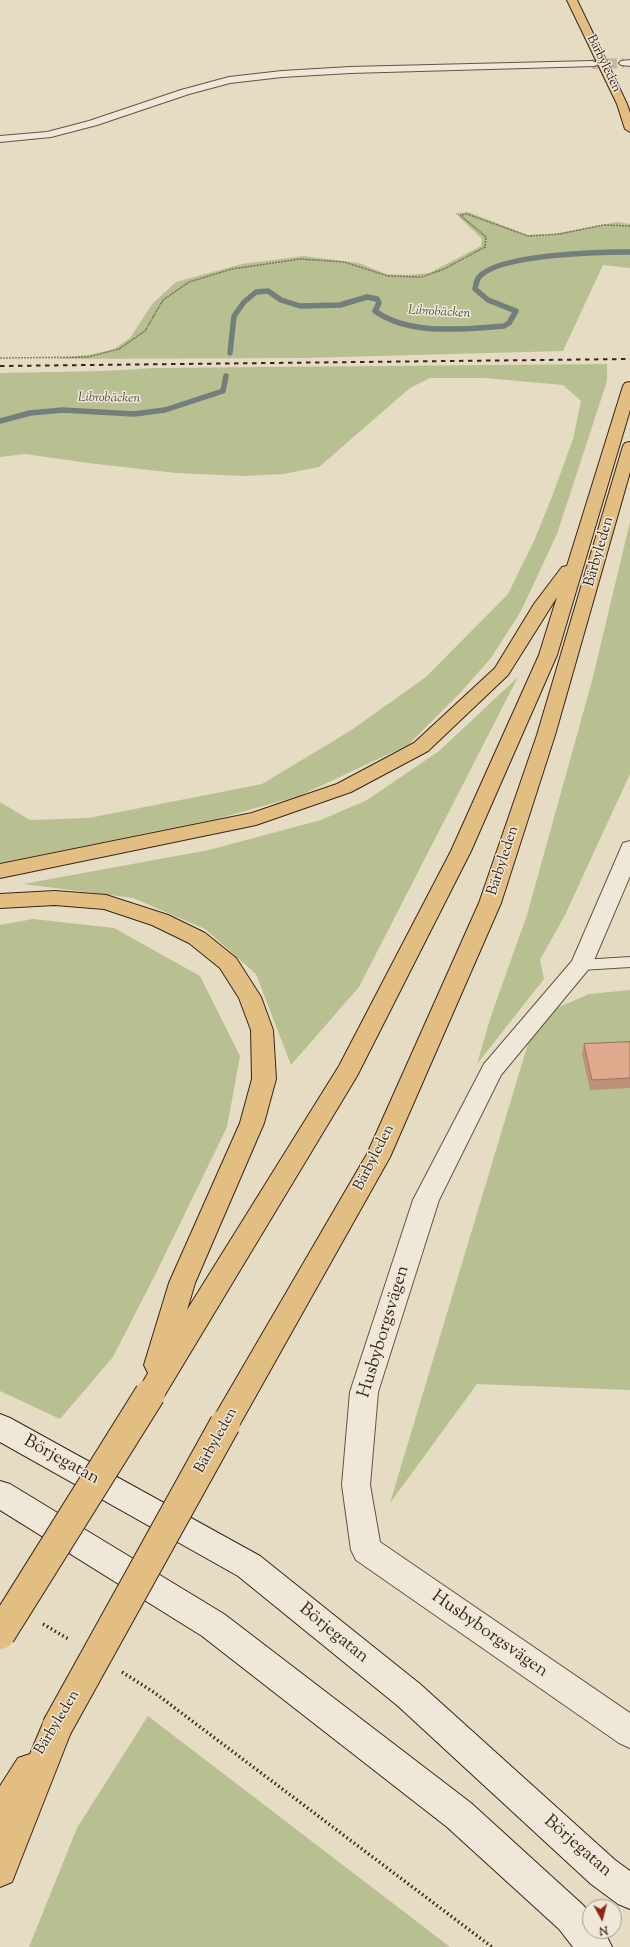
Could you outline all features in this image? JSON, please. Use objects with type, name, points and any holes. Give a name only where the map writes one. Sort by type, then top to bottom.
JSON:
[{"type":"main road","name":"Bärbyleden","points":[[572,0],[622,104],[630,129]]},
{"type":"main road","name":"Bärbyleden","points":[[621,75],[623,62]]},
{"type":"main road","name":"Bärbyleden","points":[[0,1634],[150,1394],[349,1070],[451,872],[548,655],[630,387]]},
{"type":"main road","name":"Bärbyleden","points":[[0,1816],[57,1728],[225,1424],[378,1157],[490,903],[546,735],[630,446]]},
{"type":"main road","points":[[0,871],[256,819],[344,788],[421,747],[502,671],[543,604],[576,561]]},
{"type":"main road","points":[[0,901],[55,898],[106,902],[160,920],[197,938],[228,963],[250,997],[262,1030],[264,1079],[252,1123],[182,1283],[150,1394]]},
{"type":"main road","points":[[0,1870],[57,1728]]},
{"type":"street","points":[[0,139],[47,135],[86,125],[229,80],[282,74],[350,70],[592,64]]},
{"type":"street","name":"Husbyborgsvägen","points":[[630,848],[619,878],[581,965],[492,1070],[426,1200],[364,1392],[356,1485],[366,1550],[630,1731]]},
{"type":"street","name":"Börjegatan","points":[[0,1427],[249,1566],[409,1695],[603,1872],[630,1892]]},
{"type":"street","points":[[0,1494],[213,1625],[459,1815],[572,1917],[595,1947]]},
{"type":"lane","points":[[581,965],[630,962]]},
{"type":"path","points":[[0,358],[88,357],[119,349],[145,331],[162,300],[189,282],[232,269],[300,259],[344,262],[388,276],[422,277],[444,269],[484,247],[486,237],[460,215],[468,214],[528,236],[560,234],[603,225],[630,226]]},
{"type":"path","points":[[155,1693],[492,1947]]},
{"type":"green space","points":[[468,212],[528,235],[553,234],[617,222],[630,224],[630,268],[603,265],[563,351],[305,358],[54,359],[94,354],[114,349],[130,338],[153,303],[176,282],[242,264],[304,256],[359,263],[386,274],[407,275],[429,273],[481,246],[482,239],[455,213]]},
{"type":"green space","points":[[607,364],[607,381],[557,534],[521,611],[491,658],[461,692],[408,745],[299,796],[220,818],[0,863],[0,802],[30,820],[89,818],[262,784],[350,731],[426,677],[508,594],[534,541],[553,494],[573,439],[581,401],[563,385],[484,378],[430,378],[410,388],[319,467],[283,474],[245,476],[176,473],[25,454],[0,457],[0,373],[104,371],[154,368]]},
{"type":"green space","points":[[630,522],[630,774],[565,915],[540,960],[544,979],[477,1064],[490,1019],[527,915],[592,681]]},
{"type":"green space","points":[[518,677],[359,987],[291,1065],[256,974],[205,929],[133,898],[23,884],[209,850],[321,820],[367,800],[439,751]]},
{"type":"green space","points":[[33,919],[114,928],[200,976],[240,1056],[227,1127],[156,1273],[113,1357],[60,1419],[0,1391],[0,925]]},
{"type":"green space","points":[[630,990],[630,1390],[477,1384],[390,1503],[536,1017],[589,994]]},
{"type":"green space","points":[[148,1716],[450,1947],[29,1947],[77,1828]]},
{"type":"building","points":[[630,1042],[630,1078],[592,1080],[584,1044]]},
{"type":"waterway","name":"Librobäcken","points":[[230,353],[234,316],[244,302],[256,292],[268,291],[281,300],[300,306],[340,305],[367,297],[377,299],[379,303],[375,311],[389,319],[420,328],[454,329],[504,326],[509,323],[516,311],[488,300],[475,289],[479,277],[490,269],[507,263],[550,256],[630,252]]},
{"type":"waterway","name":"Librobäcken","points":[[0,421],[30,413],[63,410],[134,414],[165,410],[223,391],[226,376]]},
{"type":"tunnel","points":[[592,64],[624,63]]},
{"type":"railway","points":[[0,366],[630,359]]}]
